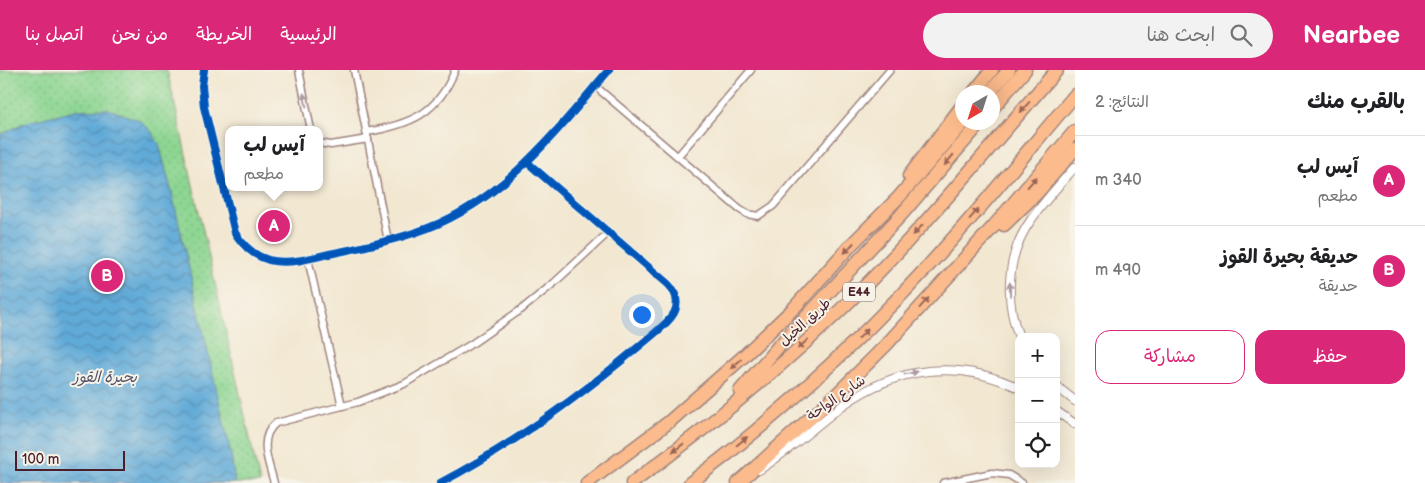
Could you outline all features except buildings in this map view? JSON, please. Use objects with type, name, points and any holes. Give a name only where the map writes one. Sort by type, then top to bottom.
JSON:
[{"type":"highway","points":[[980,85],[992,70]]},
{"type":"highway","points":[[996,85],[1009,70]]},
{"type":"highway","points":[[1000,99],[1025,70]]},
{"type":"highway","name":"طريق الخيل","points":[[632,483],[725,410],[814,335],[872,279],[937,209],[1057,70]]},
{"type":"highway","name":"E44","points":[[690,483],[802,392],[886,311],[991,194],[1075,95]]},
{"type":"highway","points":[[883,213],[915,166],[955,115]]},
{"type":"highway","points":[[586,483],[669,422],[744,356],[794,308],[926,167],[957,130]]},
{"type":"highway","points":[[725,410],[764,362],[883,235],[974,130]]},
{"type":"highway","points":[[738,483],[855,376],[964,258],[1075,130]]},
{"type":"highway","points":[[964,258],[984,243],[1020,210],[1075,148]]},
{"type":"highway","points":[[705,483],[725,455]]},
{"type":"street","points":[[204,70],[202,86],[204,107],[225,190]]},
{"type":"street","points":[[299,70],[311,126]]},
{"type":"street","points":[[354,70],[388,241]]},
{"type":"street","points":[[323,144],[331,145],[367,136],[401,125],[423,113],[444,92],[455,70]]},
{"type":"street","points":[[225,191],[236,233],[242,243],[259,257],[270,261],[282,262],[308,259],[388,241],[430,227],[467,209],[495,191],[528,163],[609,70]]},
{"type":"street","points":[[678,156],[751,70]]},
{"type":"street","points":[[595,86],[740,209],[748,214],[758,216],[773,206],[890,70]]},
{"type":"street","points":[[440,483],[477,462],[561,408],[617,364],[673,316],[677,302],[673,289],[528,163]]},
{"type":"street","points":[[1018,333],[1012,311],[1010,291],[1011,270],[1015,253],[1031,219],[1075,167]]},
{"type":"street","points":[[274,483],[265,445],[268,432],[272,427],[282,420],[374,397],[404,384],[478,340],[544,292],[609,232]]},
{"type":"street","points":[[308,259],[342,406]]},
{"type":"street","name":"شارع الواحة","points":[[738,483],[773,461],[851,400],[881,383],[903,375],[939,370],[964,371],[988,376],[1015,386]]},
{"type":"street","points":[[1060,389],[1075,401]]},
{"type":"street","points":[[1060,415],[1075,424]]},
{"type":"street","points":[[943,483],[992,473],[1009,475],[1022,483]]},
{"type":"green space","name":"بحيرة القوز","points":[[0,70],[167,70],[260,483],[0,483]]},
{"type":"water","name":"بحيرة القوز","points":[[108,109],[139,120],[150,130],[159,144],[172,193],[231,454],[235,483],[0,483],[0,135],[24,123],[75,110]]},
{"type":"cycle path","points":[[204,70],[202,86],[204,107],[235,233],[255,254],[277,262],[302,260],[392,240],[428,228],[456,215],[482,199],[528,161],[609,70]]},
{"type":"cycle path","points":[[440,483],[492,453],[567,403],[658,331],[672,316],[677,304],[676,296],[668,284],[528,163]]},
{"type":"place","name":"آيس لب","points":[[274,226]]},
{"type":"place","name":"حديقة بحيرة القوز","points":[[107,276]]}]
